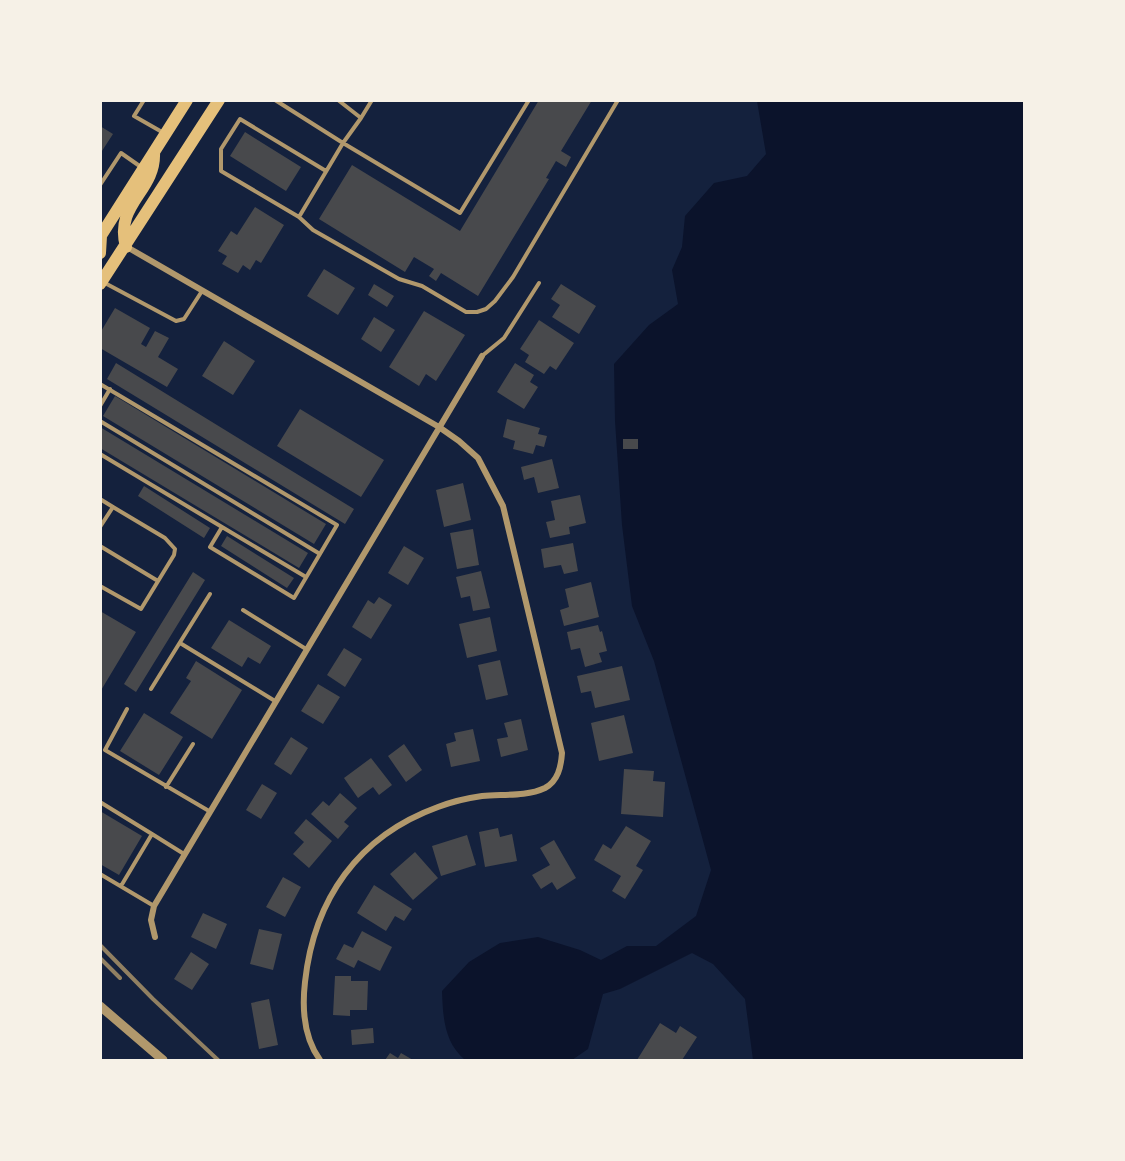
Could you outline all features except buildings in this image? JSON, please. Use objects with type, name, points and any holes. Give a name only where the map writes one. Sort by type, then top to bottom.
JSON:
[{"type":"main road","points":[[100,253],[101,236],[187,100]]},
{"type":"main road","points":[[101,283],[219,100]]},
{"type":"main road","points":[[126,247],[123,237],[127,212],[155,165],[154,150]]},
{"type":"street","points":[[126,247],[439,427],[478,458],[503,506],[562,753],[561,768],[556,778],[546,787],[530,793],[480,796],[439,806],[403,822],[369,846],[340,879],[322,912],[308,955],[303,997],[306,1029],[315,1054],[320,1060]]},
{"type":"street","points":[[155,937],[151,920],[154,906],[482,356]]},
{"type":"street","points":[[100,1006],[163,1060]]},
{"type":"lane","points":[[144,100],[135,116],[165,134]]},
{"type":"lane","points":[[275,100],[460,213],[529,100]]},
{"type":"lane","points":[[338,100],[361,118]]},
{"type":"lane","points":[[299,217],[343,143],[372,100]]},
{"type":"lane","points":[[326,171],[240,119],[221,149],[221,171],[299,217],[314,230],[399,279],[422,286],[465,312],[477,312],[495,301],[513,278],[618,100]]},
{"type":"lane","points":[[100,185],[121,153],[143,168]]},
{"type":"lane","points":[[101,283],[176,321],[184,319],[202,291]]},
{"type":"lane","points":[[482,356],[504,338],[539,283]]},
{"type":"lane","points":[[100,384],[337,525],[294,598],[210,547],[222,526]]},
{"type":"lane","points":[[100,406],[110,389]]},
{"type":"lane","points":[[100,421],[320,554]]},
{"type":"lane","points":[[100,454],[306,578]]},
{"type":"lane","points":[[100,499],[171,543],[175,549],[174,555],[141,609],[100,586]]},
{"type":"lane","points":[[100,527],[113,507]]},
{"type":"lane","points":[[100,546],[158,581]]},
{"type":"lane","points":[[152,689],[210,594]]},
{"type":"lane","points":[[243,610],[306,648]]},
{"type":"lane","points":[[180,643],[275,701]]},
{"type":"lane","points":[[127,709],[105,750],[209,811]]},
{"type":"lane","points":[[166,787],[193,744]]},
{"type":"lane","points":[[100,802],[184,854]]},
{"type":"lane","points":[[121,886],[152,834]]},
{"type":"lane","points":[[100,874],[154,906]]},
{"type":"water","points":[[757,101],[1024,101],[1024,1060],[753,1060],[745,999],[713,964],[692,953],[620,989],[603,994],[588,1049],[572,1060],[465,1060],[453,1045],[446,1028],[442,991],[469,962],[500,943],[538,937],[580,950],[601,960],[627,946],[656,946],[696,916],[711,870],[654,661],[632,606],[622,525],[615,421],[614,364],[649,325],[678,304],[672,270],[682,247],[685,216],[714,183],[747,176],[766,154]]},
{"type":"railway","points":[[100,945],[218,1060]]},
{"type":"railway","points":[[100,958],[120,978]]}]
